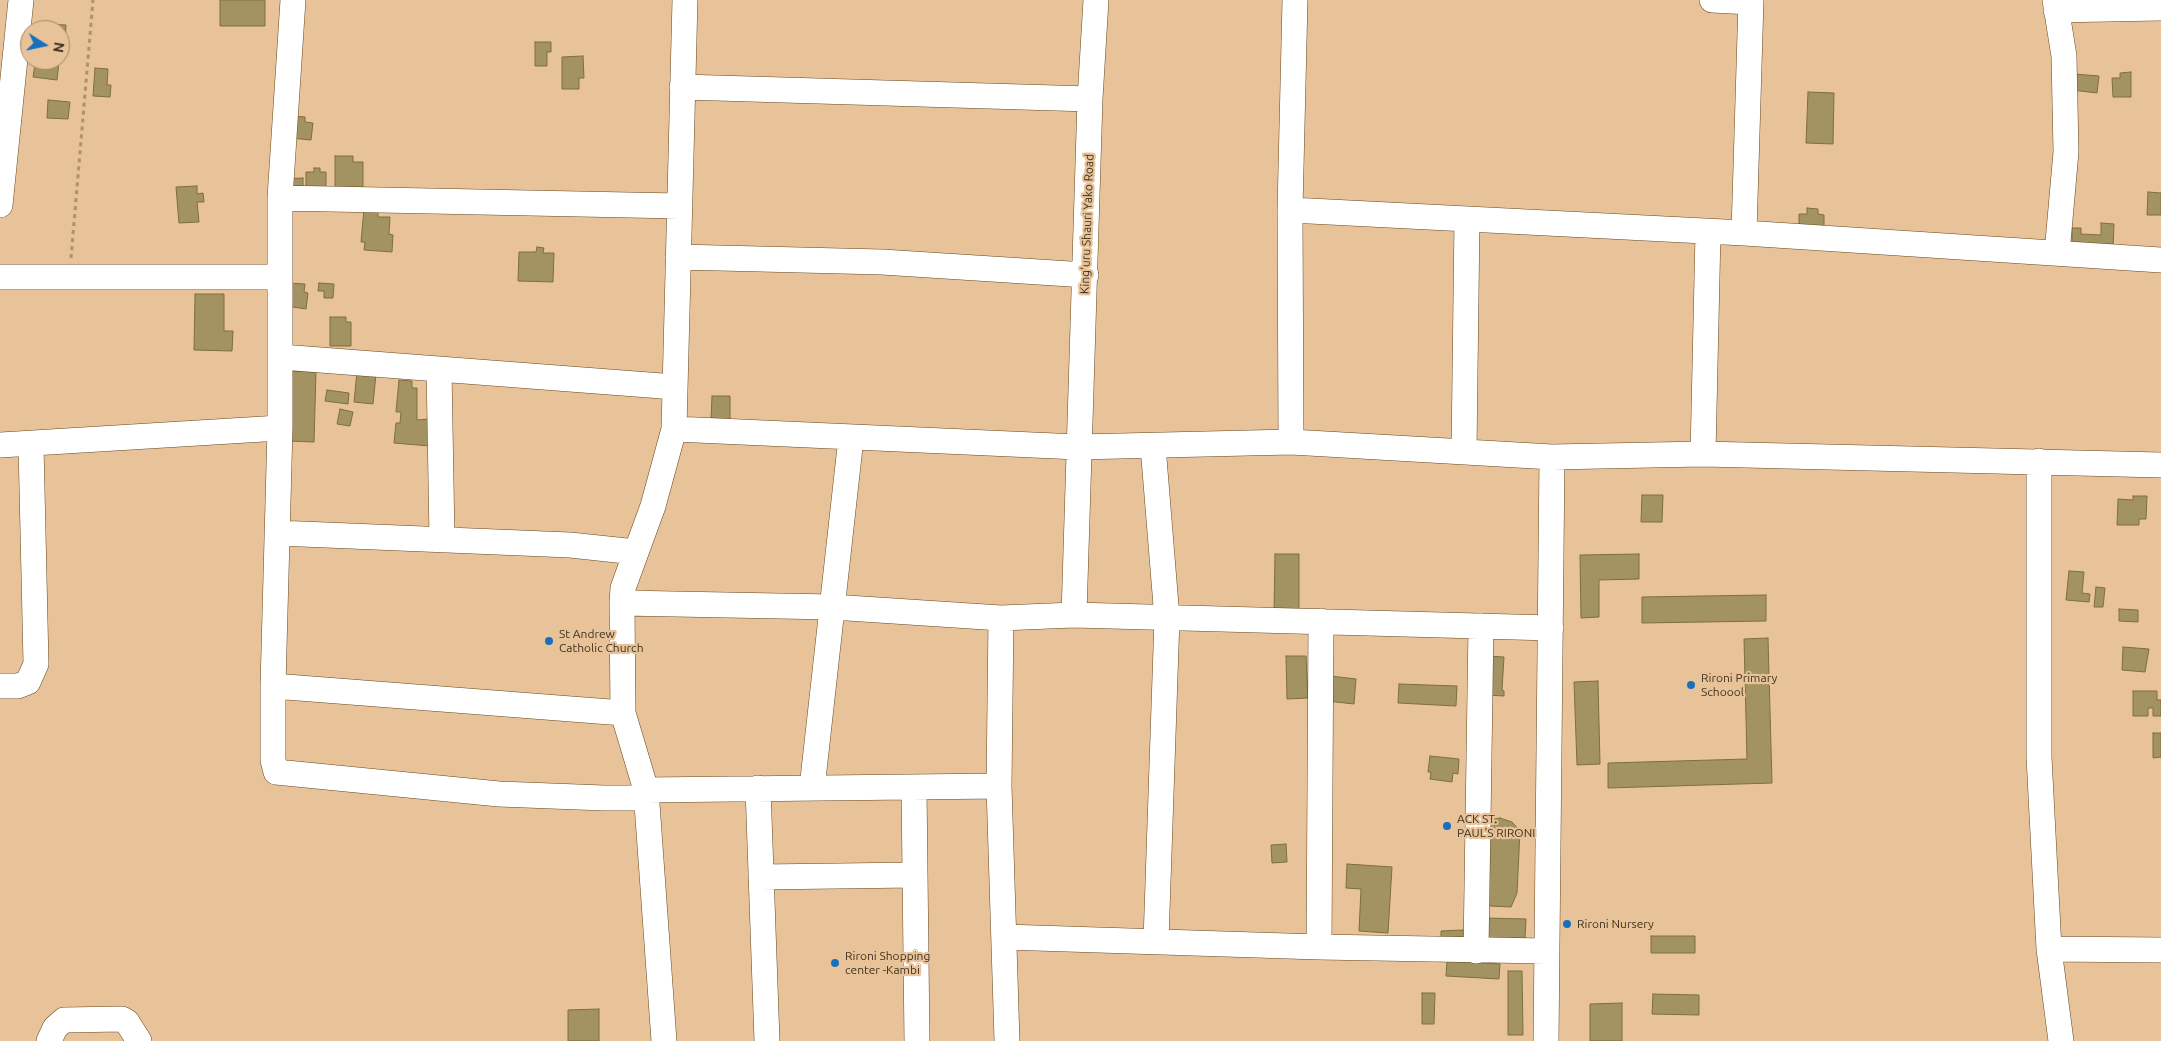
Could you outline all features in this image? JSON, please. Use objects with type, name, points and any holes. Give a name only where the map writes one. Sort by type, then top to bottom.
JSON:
[{"type":"street","points":[[0,205],[21,0]]},
{"type":"street","points":[[293,0],[280,198],[280,428],[273,686],[273,760],[276,772],[499,794],[604,798],[758,788],[999,786]]},
{"type":"street","points":[[664,1041],[646,794],[624,713],[622,603],[623,588],[653,506],[674,429],[682,87],[686,0]]},
{"type":"street","name":"King'uru Shauri Yako Road","points":[[1074,615],[1090,99],[1096,0]]},
{"type":"street","points":[[1291,442],[1290,210],[1295,0]]},
{"type":"street","points":[[1712,0],[1751,1],[1744,233]]},
{"type":"street","points":[[2057,253],[2066,152],[2064,56],[2055,5],[2161,8]]},
{"type":"street","points":[[682,87],[1090,99]]},
{"type":"street","points":[[280,198],[679,206]]},
{"type":"street","points":[[1290,210],[1708,233],[1744,233],[2161,260]]},
{"type":"street","points":[[1464,452],[1466,219]]},
{"type":"street","points":[[1703,454],[1708,233]]},
{"type":"street","points":[[678,257],[882,262],[1086,275]]},
{"type":"street","points":[[0,277],[280,277]]},
{"type":"street","points":[[281,357],[675,387]]},
{"type":"street","points":[[439,369],[442,538]]},
{"type":"street","points":[[0,445],[31,445],[167,433],[280,428]]},
{"type":"street","points":[[674,429],[1078,447],[1291,442],[1552,456],[1703,454],[2161,465]]},
{"type":"street","points":[[812,788],[851,438]]},
{"type":"street","points":[[0,686],[18,686],[28,682],[36,664],[31,445]]},
{"type":"street","points":[[1154,446],[1167,618],[1156,942]]},
{"type":"street","points":[[1546,1041],[1545,951],[1552,456]]},
{"type":"street","points":[[2039,461],[2039,757],[2050,949],[2061,1041]]},
{"type":"street","points":[[277,533],[442,538],[570,545],[636,552]]},
{"type":"street","points":[[622,603],[832,607],[1001,618],[1074,615],[1551,628]]},
{"type":"street","points":[[1001,618],[999,786],[1007,1041]]},
{"type":"street","points":[[1319,947],[1321,621]]},
{"type":"street","points":[[1476,951],[1481,626]]},
{"type":"street","points":[[273,686],[624,713]]},
{"type":"street","points":[[914,787],[917,1041]]},
{"type":"street","points":[[758,788],[767,1041]]},
{"type":"street","points":[[761,877],[915,875]]},
{"type":"street","points":[[1004,937],[1319,947],[1545,951]]},
{"type":"street","points":[[2050,949],[2161,950]]},
{"type":"street","points":[[49,1041],[55,1028],[64,1020],[122,1019],[127,1022],[140,1041]]},
{"type":"path","points":[[69,277],[79,141],[93,0]]},
{"type":"building","points":[[220,0],[265,0],[265,26],[220,26]]},
{"type":"building","points":[[535,42],[551,42],[551,52],[547,52],[547,66],[535,66]]},
{"type":"building","points":[[583,56],[584,78],[579,78],[579,89],[562,89],[562,57]]},
{"type":"building","points":[[95,68],[108,69],[107,85],[111,85],[110,97],[93,96]]},
{"type":"building","points":[[34,70],[58,70],[57,80],[33,77]]},
{"type":"building","points":[[2131,72],[2131,97],[2113,97],[2112,78],[2120,78],[2120,73]]},
{"type":"building","points":[[2074,74],[2099,76],[2097,93],[2072,90]]},
{"type":"building","points":[[1808,92],[1834,93],[1833,144],[1806,143]]},
{"type":"building","points":[[48,100],[70,102],[68,119],[47,118]]},
{"type":"building","points":[[292,116],[305,117],[305,122],[313,123],[311,140],[290,138]]},
{"type":"building","points":[[335,156],[353,156],[353,162],[363,162],[363,192],[335,192]]},
{"type":"building","points":[[314,168],[320,168],[320,172],[326,172],[326,190],[306,190],[306,172],[314,172]]},
{"type":"building","points":[[303,178],[303,191],[283,191],[283,179]]},
{"type":"building","points":[[197,186],[197,194],[203,193],[204,202],[197,202],[199,222],[179,223],[176,187]]},
{"type":"building","points":[[2148,192],[2161,193],[2161,215],[2147,215]]},
{"type":"building","points":[[1807,208],[1818,209],[1818,214],[1824,215],[1824,226],[1799,225],[1799,214],[1807,214]]},
{"type":"building","points":[[364,209],[378,210],[378,217],[390,217],[389,234],[393,235],[392,252],[364,250],[365,242],[361,242]]},
{"type":"building","points":[[2101,223],[2114,224],[2113,250],[2072,249],[2072,228],[2081,228],[2081,234],[2101,235]]},
{"type":"building","points":[[537,247],[544,248],[543,253],[554,253],[553,282],[518,281],[519,252],[536,252]]},
{"type":"building","points":[[289,283],[305,284],[304,292],[308,293],[306,309],[286,306]]},
{"type":"building","points":[[319,283],[334,284],[333,298],[324,298],[324,291],[318,291]]},
{"type":"building","points":[[195,294],[224,294],[224,331],[233,331],[232,351],[194,350]]},
{"type":"building","points":[[330,317],[346,317],[346,322],[351,322],[351,346],[330,346]]},
{"type":"building","points":[[290,371],[316,372],[314,442],[288,441]]},
{"type":"building","points":[[357,372],[376,374],[373,404],[354,402]]},
{"type":"building","points":[[399,380],[412,381],[412,388],[417,388],[417,420],[429,419],[428,435],[431,435],[430,446],[394,443],[396,423],[400,423],[401,412],[396,412]]},
{"type":"building","points":[[327,390],[349,393],[348,404],[325,401]]},
{"type":"building","points":[[712,396],[730,396],[730,420],[711,420]]},
{"type":"building","points":[[340,409],[353,412],[350,426],[337,424]]},
{"type":"building","points":[[1642,495],[1663,495],[1662,522],[1641,522]]},
{"type":"building","points":[[2133,496],[2147,496],[2146,519],[2139,519],[2139,525],[2117,525],[2118,499],[2133,500]]},
{"type":"building","points":[[1275,554],[1299,554],[1299,613],[1274,614]]},
{"type":"building","points":[[1639,554],[1639,579],[1599,580],[1599,617],[1581,618],[1580,555]]},
{"type":"building","points":[[2069,571],[2084,572],[2082,593],[2090,594],[2089,602],[2066,600]]},
{"type":"building","points":[[2096,587],[2105,588],[2103,607],[2094,607]]},
{"type":"building","points":[[1766,595],[1766,621],[1642,623],[1642,597]]},
{"type":"building","points":[[2119,609],[2138,610],[2138,622],[2119,621]]},
{"type":"building","points":[[1768,638],[1772,783],[1608,788],[1608,763],[1747,759],[1744,639]]},
{"type":"building","points":[[2123,647],[2149,649],[2145,672],[2122,670]]},
{"type":"building","points":[[1286,656],[1306,656],[1308,698],[1287,699]]},
{"type":"building","points":[[1488,656],[1504,657],[1502,690],[1504,691],[1504,696],[1485,695]]},
{"type":"building","points":[[1330,676],[1356,679],[1354,704],[1327,701]]},
{"type":"building","points":[[1598,681],[1600,764],[1577,765],[1574,682]]},
{"type":"building","points":[[1399,684],[1457,686],[1456,706],[1398,703]]},
{"type":"building","points":[[2133,691],[2157,691],[2157,700],[2161,700],[2161,716],[2153,716],[2153,708],[2148,708],[2148,716],[2133,716]]},
{"type":"building","points":[[2153,733],[2161,733],[2161,757],[2153,758]]},
{"type":"building","points":[[1430,756],[1459,759],[1458,774],[1453,773],[1452,782],[1430,779],[1431,772],[1428,772]]},
{"type":"building","points":[[1500,818],[1512,822],[1520,831],[1517,893],[1511,907],[1490,906],[1483,896],[1488,820]]},
{"type":"building","points":[[1286,844],[1287,862],[1272,863],[1271,845]]},
{"type":"building","points":[[1347,864],[1392,867],[1388,933],[1359,931],[1361,889],[1346,888]]},
{"type":"building","points":[[1485,918],[1526,919],[1525,939],[1484,938]]},
{"type":"building","points":[[1463,930],[1464,941],[1441,942],[1441,931]]},
{"type":"building","points":[[1651,936],[1695,936],[1695,953],[1651,953]]},
{"type":"building","points":[[1447,961],[1500,964],[1499,979],[1446,976]]},
{"type":"building","points":[[1508,971],[1522,971],[1523,1035],[1508,1035]]},
{"type":"building","points":[[1422,993],[1435,993],[1434,1024],[1422,1024]]},
{"type":"building","points":[[1653,994],[1699,995],[1699,1015],[1652,1014]]},
{"type":"building","points":[[1622,1003],[1622,1041],[1590,1041],[1590,1004]]},
{"type":"building","points":[[599,1009],[599,1041],[568,1041],[568,1010]]},
{"type":"place","name":"St Andrew Catholic Church","points":[[549,641]]},
{"type":"place","name":"Rironi Primary Schoool","points":[[1691,685]]},
{"type":"place","name":"ACK ST. PAUL'S RIRONI","points":[[1447,826]]},
{"type":"place","name":"Rironi Nursery","points":[[1567,924]]},
{"type":"place","name":"Rironi Shopping center -Kambi","points":[[835,963]]}]
